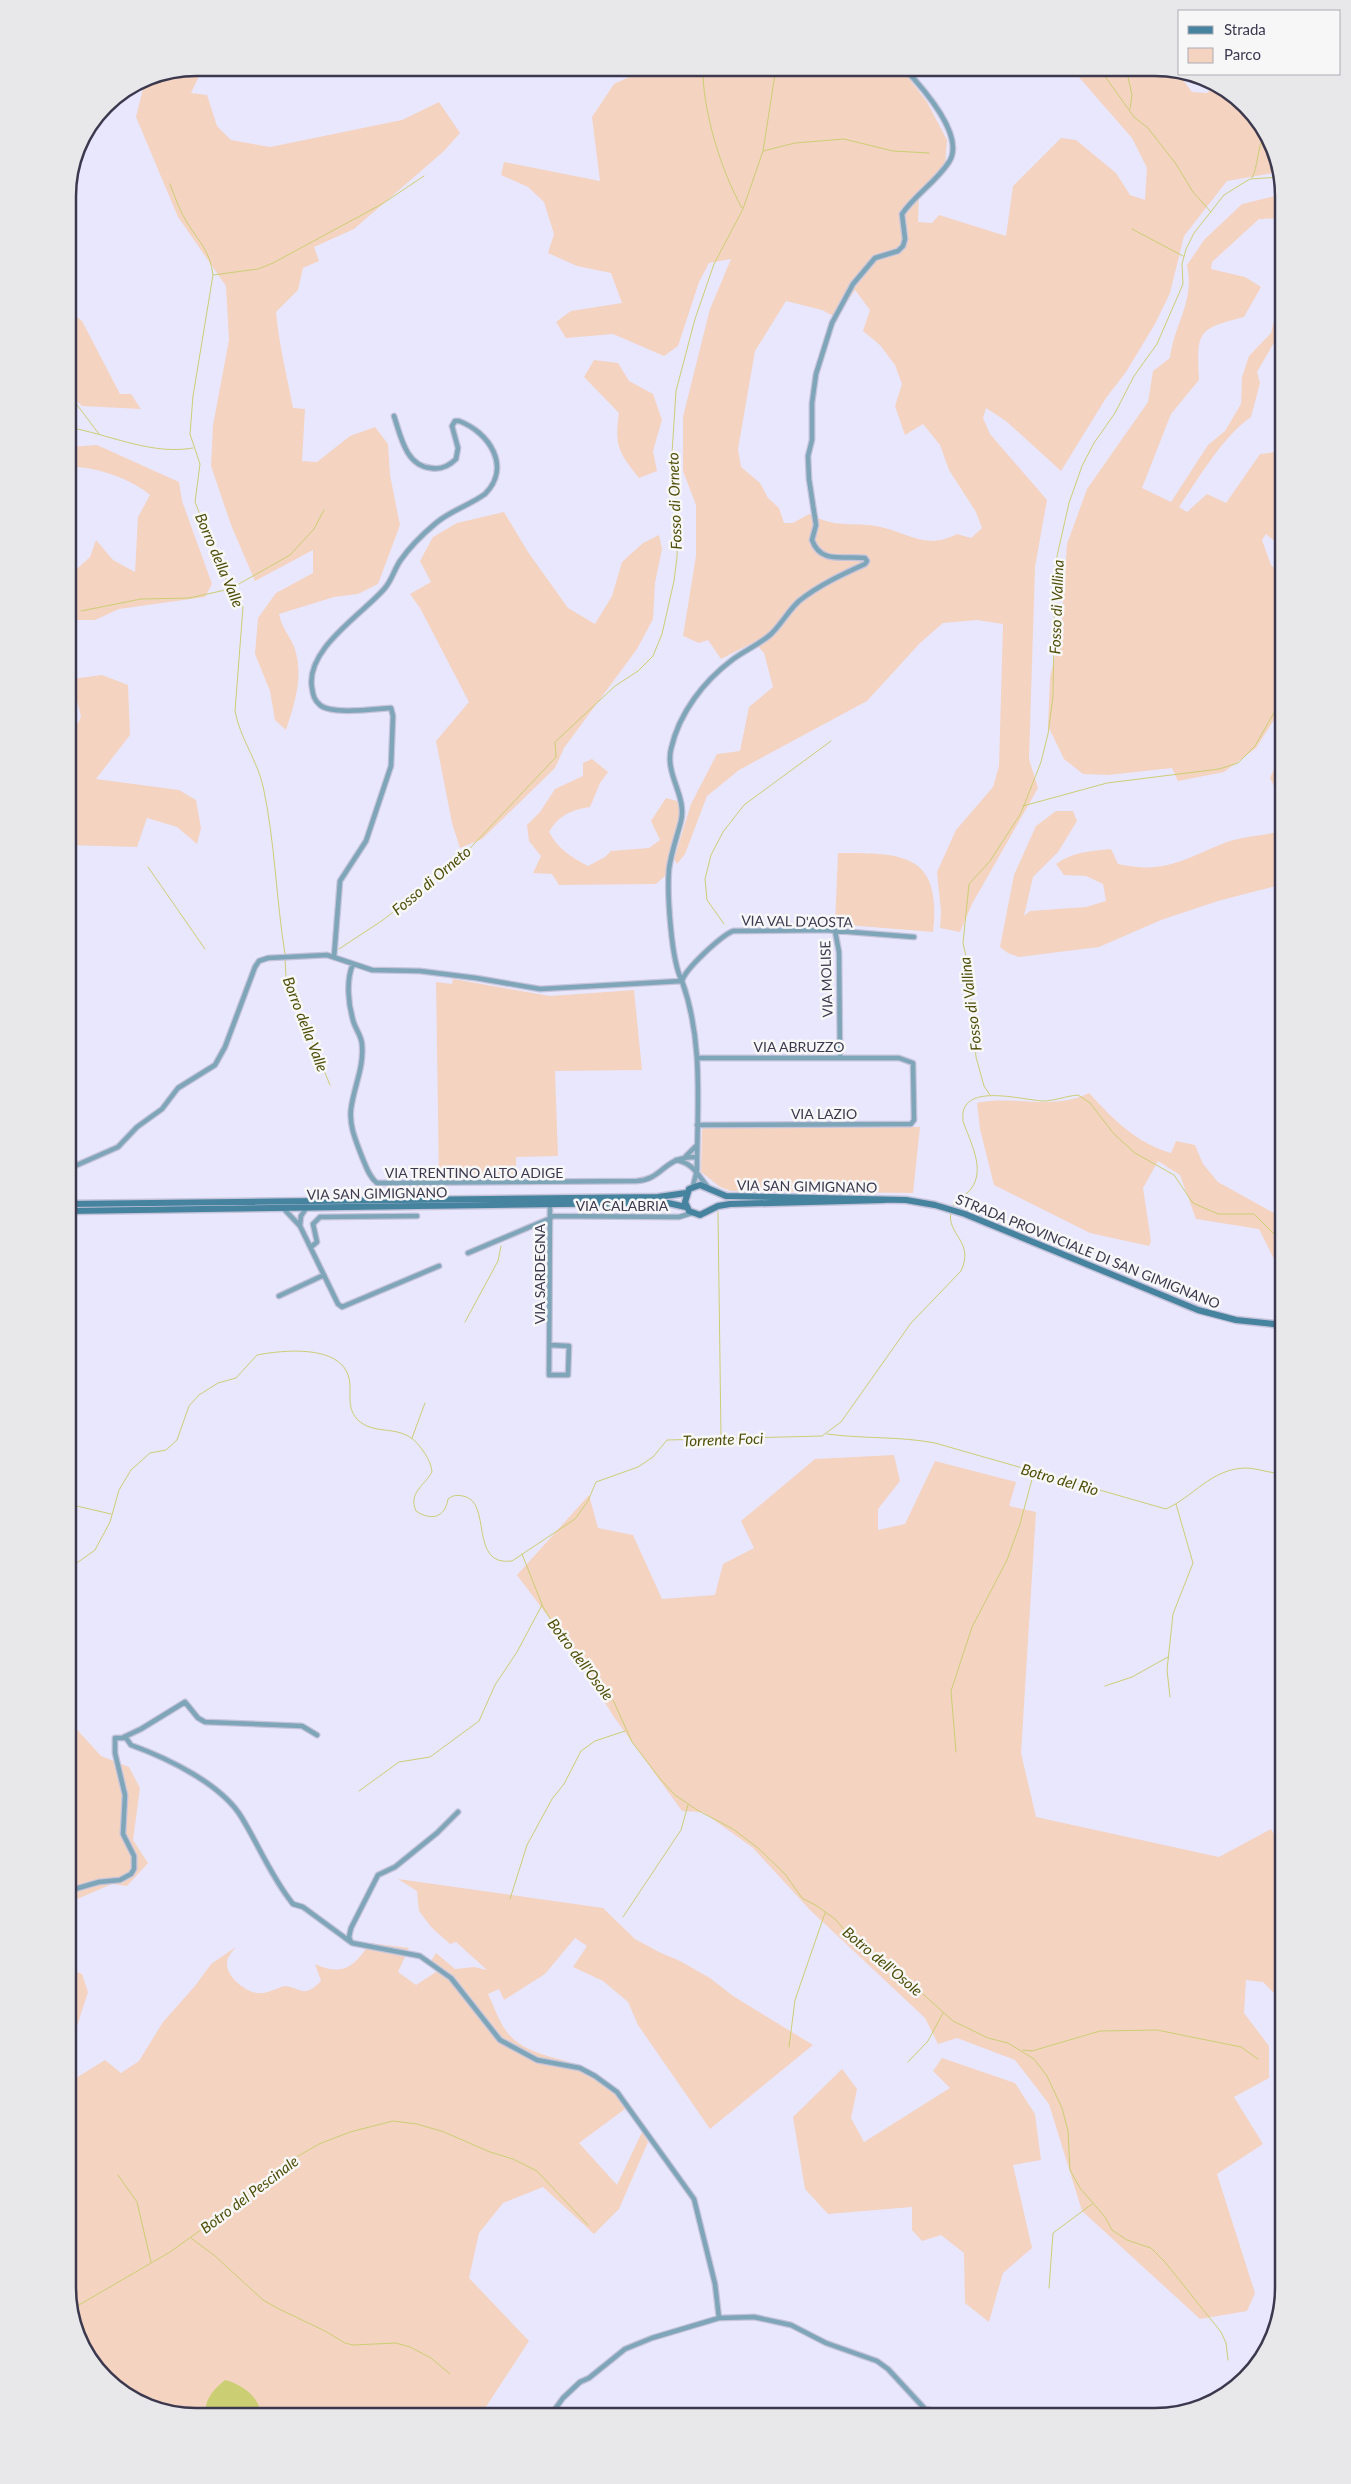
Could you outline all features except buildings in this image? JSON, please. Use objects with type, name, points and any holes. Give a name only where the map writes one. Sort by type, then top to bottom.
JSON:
[{"type":"main road","points":[[692,1213],[686,1207],[686,1193],[693,1186],[707,1186],[713,1192],[715,1202],[712,1209]]},
{"type":"main road","name":"VIA SAN GIMIGNANO","points":[[713,1192],[729,1196],[884,1200]]},
{"type":"main road","name":"VIA SAN GIMIGNANO","points":[[77,1204],[663,1197],[686,1193]]},
{"type":"main road","name":"VIA SAN GIMIGNANO","points":[[692,1213],[703,1215],[712,1209],[730,1204],[884,1200]]},
{"type":"main road","name":"STRADA PROVINCIALE DI SAN GIMIGNANO","points":[[884,1200],[917,1202],[940,1206],[1198,1310],[1236,1320],[1275,1324]]},
{"type":"main road","name":"VIA SAN GIMIGNANO","points":[[77,1211],[663,1203],[686,1207]]},
{"type":"street","points":[[693,1186],[697,1170],[698,1058],[690,1008],[674,960],[669,871],[684,808],[670,768],[671,750],[677,729],[688,707],[704,686],[718,672],[733,659],[772,633],[782,618],[800,600],[840,575],[865,564],[867,561],[865,558],[831,558],[820,554],[812,540],[816,525],[808,468],[813,428],[812,403],[816,374],[832,323],[840,306],[859,274],[875,258],[898,251],[903,246],[905,239],[902,214],[945,166],[953,150],[951,133],[922,86],[913,77]]},
{"type":"street","points":[[334,956],[340,881],[366,841],[391,766],[393,716],[391,708],[340,710],[321,706],[314,698],[312,685],[313,666],[339,632],[384,589],[399,562],[413,546],[437,522],[486,494],[490,490],[496,472],[496,453],[494,448],[475,430],[459,421],[455,421],[452,426],[458,448],[456,459],[444,467],[435,469],[420,466],[411,459],[394,416]]},
{"type":"street","name":"VIA VAL D'AOSTA","points":[[682,981],[687,971],[731,932],[835,931],[914,937]]},
{"type":"street","name":"VIA MOLISE","points":[[835,931],[839,952],[840,1057]]},
{"type":"street","points":[[77,1165],[116,1148],[137,1127],[162,1109],[179,1086],[215,1065],[224,1050],[257,964],[264,959],[291,956],[334,956],[372,970],[430,972],[540,989],[682,981]]},
{"type":"street","name":"VIA TRENTINO ALTO ADIGE","points":[[352,964],[348,978],[352,1014],[362,1042],[363,1058],[360,1077],[351,1107],[352,1125],[370,1175],[376,1183],[637,1182],[651,1178],[674,1160],[685,1157],[697,1158]]},
{"type":"street","name":"VIA ABRUZZO","points":[[698,1058],[899,1058],[914,1064],[914,1084]]},
{"type":"street","name":"VIA LAZIO","points":[[697,1125],[911,1124],[914,1120],[914,1084]]},
{"type":"street","name":"VIA TRENTINO ALTO ADIGE","points":[[685,1157],[697,1145]]},
{"type":"street","points":[[686,1163],[697,1158]]},
{"type":"street","points":[[674,1160],[686,1163],[697,1170],[707,1186]]},
{"type":"street","name":"VIA SARDEGNA","points":[[550,1204],[549,1375],[568,1376],[568,1346],[550,1345]]},
{"type":"street","points":[[300,1226],[301,1216],[307,1207]]},
{"type":"street","points":[[282,1208],[300,1226],[338,1304],[344,1307],[439,1266]]},
{"type":"street","name":"VIA CALABRIA","points":[[468,1253],[551,1217],[679,1216],[692,1213]]},
{"type":"street","points":[[310,1247],[317,1242],[313,1224],[320,1217],[417,1216]]},
{"type":"street","points":[[279,1296],[324,1275]]},
{"type":"street","points":[[76,1889],[99,1882],[120,1880],[131,1874],[134,1869],[134,1856],[124,1834],[125,1795],[114,1742],[115,1738],[124,1737],[141,1729],[185,1702],[198,1718],[205,1722],[302,1726],[317,1735]]},
{"type":"street","points":[[124,1737],[131,1745],[187,1771],[220,1794],[242,1817],[293,1904],[303,1907],[352,1943],[420,1956],[451,1978],[500,2040],[537,2060],[580,2068],[617,2092],[694,2199],[714,2284],[719,2318]]},
{"type":"street","points":[[352,1943],[349,1937],[351,1928],[378,1875],[395,1867],[437,1833],[458,1812]]},
{"type":"street","points":[[556,2407],[580,2382],[588,2378],[625,2349],[652,2338],[719,2318],[754,2317],[791,2325],[826,2342],[877,2361],[888,2368],[924,2408]]},
{"type":"green space","points":[[199,76],[191,93],[207,95],[217,126],[231,140],[270,147],[402,120],[439,102],[460,133],[444,151],[354,229],[314,247],[319,261],[303,268],[298,290],[276,312],[293,408],[305,409],[302,461],[317,462],[350,436],[375,427],[388,444],[390,475],[400,525],[378,584],[358,594],[334,597],[279,614],[282,625],[295,648],[299,672],[297,692],[286,730],[275,720],[270,691],[255,654],[258,618],[276,593],[313,573],[313,550],[255,581],[231,525],[211,466],[213,425],[229,340],[226,286],[178,217],[136,117],[143,89],[165,80]]},
{"type":"green space","points":[[629,76],[908,77],[927,102],[947,140],[945,168],[919,195],[918,222],[932,223],[939,215],[1006,236],[1013,186],[1061,138],[1076,140],[1116,173],[1130,195],[1145,200],[1147,168],[1132,138],[1079,77],[1163,77],[1183,80],[1192,92],[1207,93],[1210,90],[1221,96],[1245,117],[1259,136],[1266,150],[1272,173],[1227,181],[1184,236],[1170,293],[1155,324],[1061,471],[1006,421],[986,408],[983,418],[990,434],[1047,500],[1035,567],[1029,759],[1038,788],[972,904],[960,932],[940,928],[941,912],[937,872],[956,830],[993,787],[999,766],[1003,624],[977,620],[943,623],[920,643],[867,701],[739,770],[707,796],[685,854],[677,864],[674,859],[691,804],[717,754],[740,751],[749,707],[773,687],[764,653],[754,642],[721,659],[708,640],[699,643],[683,636],[696,556],[696,505],[683,471],[683,417],[710,309],[731,259],[709,263],[699,282],[678,346],[664,356],[613,334],[566,338],[556,322],[571,311],[622,303],[611,273],[577,266],[548,253],[554,234],[544,202],[528,187],[501,175],[504,162],[600,181],[592,117],[614,84]],"holes":[[[855,290],[870,310],[863,331],[880,345],[895,365],[902,384],[895,406],[905,435],[923,424],[940,445],[949,470],[976,512],[982,528],[971,538],[957,534],[946,539],[925,540],[887,528],[835,523],[809,514],[793,523],[784,523],[779,508],[768,498],[760,483],[741,467],[738,449],[755,351],[786,301],[822,310],[837,318]]]},
{"type":"green space","points":[[1275,196],[1275,218],[1259,219],[1212,262],[1211,269],[1245,277],[1261,287],[1244,317],[1216,325],[1203,335],[1198,352],[1199,380],[1171,414],[1142,488],[1171,502],[1208,445],[1225,431],[1241,404],[1242,377],[1249,356],[1271,333],[1275,317],[1275,341],[1257,372],[1260,383],[1251,417],[1221,446],[1179,507],[1187,512],[1207,494],[1226,503],[1260,454],[1275,452],[1275,541],[1266,534],[1262,540],[1271,565],[1275,569],[1275,718],[1256,748],[1224,772],[1178,781],[1172,768],[1108,775],[1083,774],[1064,759],[1048,726],[1050,677],[1061,631],[1067,544],[1087,489],[1148,402],[1153,371],[1170,358],[1186,301],[1189,278],[1187,265],[1204,240],[1242,204]]},
{"type":"green space","points":[[77,317],[82,321],[120,394],[131,394],[141,409],[82,406],[77,401]]},
{"type":"green space","points":[[594,360],[618,363],[629,381],[653,394],[662,420],[653,451],[657,471],[639,478],[623,455],[617,434],[619,413],[584,377]]},
{"type":"green space","points":[[97,445],[179,482],[182,501],[212,584],[205,597],[119,609],[95,620],[77,620],[77,569],[90,557],[96,540],[113,560],[135,572],[138,517],[150,495],[134,484],[111,474],[77,467],[77,446]]},
{"type":"green space","points":[[504,512],[528,552],[568,608],[595,624],[612,596],[622,562],[643,543],[659,535],[662,549],[655,583],[653,619],[637,649],[564,748],[555,768],[482,839],[460,848],[452,823],[436,741],[469,702],[420,608],[410,594],[431,582],[420,561],[433,537],[457,523]]},
{"type":"green space","points":[[102,675],[128,685],[130,735],[96,779],[179,790],[196,800],[201,828],[197,844],[177,827],[147,818],[137,847],[77,845],[77,725],[81,717],[77,699],[77,678]]},
{"type":"green space","points":[[592,759],[608,772],[600,783],[590,807],[561,817],[549,832],[556,843],[566,852],[588,866],[605,857],[611,851],[649,848],[660,840],[651,821],[666,798],[677,801],[681,812],[665,876],[656,884],[559,885],[552,874],[533,873],[541,856],[529,841],[527,825],[540,812],[555,789],[583,776],[583,763]]},
{"type":"green space","points":[[1275,767],[1275,788],[1270,778]]},
{"type":"green space","points":[[1056,811],[1073,811],[1077,821],[1058,852],[1033,877],[1024,916],[1030,911],[1086,907],[1106,901],[1103,884],[1086,876],[1064,875],[1056,864],[1069,857],[1096,850],[1111,849],[1118,864],[1135,867],[1164,866],[1230,841],[1275,832],[1275,886],[1218,901],[1161,920],[1099,947],[1019,957],[1008,953],[1000,947],[1014,875],[1036,826]]},
{"type":"green space","points":[[838,853],[882,854],[899,857],[913,863],[924,872],[931,886],[934,906],[933,932],[835,924]]},
{"type":"green space","points":[[453,979],[550,996],[634,990],[642,1070],[555,1071],[558,1156],[516,1157],[516,1177],[439,1179],[436,982],[452,984]]},
{"type":"green space","points":[[1089,1093],[1116,1121],[1158,1149],[1171,1153],[1176,1141],[1195,1145],[1203,1164],[1218,1182],[1275,1214],[1275,1261],[1259,1229],[1196,1219],[1180,1175],[1158,1161],[1143,1188],[1151,1241],[1149,1246],[1090,1233],[994,1185],[980,1129],[977,1103],[991,1101],[1048,1102],[1075,1098]]},
{"type":"green space","points":[[920,1127],[913,1193],[731,1191],[720,1187],[701,1172],[702,1130],[704,1128]]},
{"type":"green space","points":[[894,1455],[900,1481],[878,1509],[878,1530],[905,1524],[935,1461],[1016,1482],[1009,1506],[1036,1512],[1021,1753],[1036,1817],[1219,1857],[1271,1829],[1275,1836],[1275,1994],[1263,1982],[1246,1980],[1244,2013],[1269,2046],[1269,2078],[1234,2097],[1263,2144],[1217,2174],[1255,2293],[1247,2311],[1200,2319],[1082,2211],[1049,2104],[1015,2060],[957,2038],[938,2044],[925,2018],[810,1910],[753,1848],[703,1812],[682,1811],[614,1717],[565,1639],[517,1575],[589,1495],[598,1528],[633,1535],[662,1599],[715,1595],[723,1564],[754,1548],[741,1521],[815,1459]]},
{"type":"green space","points":[[76,1729],[101,1756],[129,1767],[140,1788],[133,1840],[148,1863],[127,1886],[112,1884],[76,1899]]},
{"type":"green space","points":[[398,1879],[603,1908],[635,1939],[710,1978],[733,1996],[813,2045],[710,2129],[638,2025],[628,2002],[603,1981],[573,1967],[587,1946],[575,1938],[545,1974],[504,2000],[499,1989],[488,1994],[502,2024],[514,2039],[540,2054],[579,2065],[594,2072],[613,2087],[629,2106],[579,2143],[617,2185],[642,2132],[648,2142],[619,2209],[594,2234],[543,2187],[503,2203],[479,2233],[469,2278],[529,2341],[486,2407],[188,2407],[158,2401],[136,2392],[111,2373],[101,2361],[85,2334],[79,2311],[76,2288],[76,2078],[105,2060],[121,2073],[139,2061],[163,2022],[195,1986],[211,1964],[236,1947],[227,1960],[228,1970],[238,1984],[258,1993],[269,1992],[285,1986],[303,1991],[310,1990],[321,1981],[315,1964],[333,1969],[347,1967],[359,1958],[370,1943],[409,1948],[398,1972],[416,1985],[442,1968],[431,1961],[436,1953],[455,1969],[474,1967],[487,1970],[456,1942],[450,1944],[431,1927],[419,1911],[417,1891]]},
{"type":"green space","points":[[76,1972],[82,1974],[88,1992],[76,2029]]},
{"type":"green space","points":[[942,2058],[1015,2083],[1035,2114],[1041,2160],[1013,2165],[1032,2248],[1003,2273],[989,2322],[965,2303],[964,2253],[941,2235],[922,2241],[912,2230],[912,2207],[828,2214],[805,2189],[793,2117],[842,2069],[857,2089],[851,2118],[864,2142],[950,2088],[933,2071]]},
{"type":"shaded area","points":[[225,2380],[238,2385],[254,2398],[259,2407],[206,2407],[210,2396]]},
{"type":"waterway","points":[[704,77],[709,121],[714,140],[727,176],[742,208]]},
{"type":"waterway","points":[[763,151],[775,77]]},
{"type":"waterway","points":[[1105,77],[1134,117],[1148,128],[1176,164],[1193,192],[1211,212]]},
{"type":"waterway","points":[[1128,77],[1132,95],[1130,109]]},
{"type":"waterway","name":"Fosso di Orneto","points":[[339,949],[383,920],[457,862],[556,757],[555,742],[615,686],[638,671],[653,656],[662,634],[674,581],[677,557],[678,520],[672,453],[676,391],[695,319],[714,264],[743,209],[763,151],[795,143],[844,139],[893,151],[929,153]]},
{"type":"waterway","points":[[1252,178],[1262,141]]},
{"type":"waterway","points":[[213,275],[258,269],[273,263],[382,204],[424,176]]},
{"type":"waterway","name":"Fosso di Vallina","points":[[990,1095],[984,1086],[976,1057],[968,965],[963,943],[969,884],[990,861],[1021,813],[1041,762],[1048,734],[1053,696],[1055,565],[1069,503],[1082,466],[1094,443],[1115,413],[1134,376],[1157,344],[1183,284],[1182,264],[1186,249],[1194,233],[1224,195],[1250,179],[1273,177]]},
{"type":"waterway","name":"Borro della Valle","points":[[170,184],[183,215],[207,253],[212,267],[213,275],[193,396],[190,434],[200,464],[195,502],[230,589],[243,607],[235,711],[237,721],[263,786],[285,954]]},
{"type":"waterway","points":[[1132,229],[1183,256]]},
{"type":"waterway","points":[[77,405],[99,434]]},
{"type":"waterway","points":[[77,429],[149,447],[178,450],[193,448]]},
{"type":"waterway","points":[[81,611],[141,599],[189,598],[230,589],[290,555],[314,529],[324,510]]},
{"type":"waterway","points":[[1023,806],[1107,783],[1219,769],[1238,763],[1255,746],[1275,711]]},
{"type":"waterway","points":[[724,924],[707,900],[705,879],[711,855],[723,832],[744,805],[831,741]]},
{"type":"waterway","points":[[148,867],[205,949]]},
{"type":"waterway","name":"Borro della Valle","points":[[285,958],[286,978],[330,1085]]},
{"type":"waterway","name":"Torrente Foci","points":[[952,1209],[955,1202],[969,1192],[977,1173],[973,1146],[963,1121],[964,1109],[970,1101],[980,1097],[993,1096],[1047,1101],[1078,1095],[1090,1103],[1114,1134],[1135,1153],[1174,1175],[1193,1203],[1218,1214],[1254,1214],[1275,1235]]},
{"type":"waterway","points":[[718,1212],[721,1438]]},
{"type":"waterway","name":"Torrente Foci","points":[[76,1563],[95,1550],[110,1522],[119,1490],[131,1470],[150,1453],[166,1450],[177,1440],[189,1406],[199,1395],[218,1383],[236,1378],[257,1355],[295,1351],[323,1354],[335,1359],[344,1367],[349,1378],[350,1404],[357,1419],[364,1425],[372,1428],[406,1435],[421,1448],[431,1466],[432,1472],[415,1494],[414,1505],[416,1511],[432,1517],[441,1514],[448,1499],[452,1497],[457,1495],[472,1500],[477,1509],[485,1544],[490,1554],[498,1560],[512,1561],[575,1519],[588,1501],[596,1482],[638,1467],[653,1457],[667,1440],[822,1436],[841,1422],[911,1323],[961,1271],[965,1252],[952,1227],[951,1212]]},
{"type":"waterway","points":[[465,1322],[498,1261],[501,1246]]},
{"type":"waterway","name":"Borro della Valle","points":[[412,1438],[425,1403]]},
{"type":"waterway","name":"Botro del Rio","points":[[827,1434],[908,1439],[935,1443],[1166,1509],[1222,1473],[1245,1468],[1275,1473]]},
{"type":"waterway","points":[[956,1752],[951,1691],[972,1627],[1007,1560],[1020,1524],[1034,1472]]},
{"type":"waterway","points":[[1170,1697],[1167,1670],[1173,1614],[1193,1563],[1176,1504]]},
{"type":"waterway","points":[[76,1506],[111,1514]]},
{"type":"waterway","name":"Botro dell'Osole","points":[[522,1554],[543,1607],[558,1631],[596,1676],[614,1702],[632,1742],[675,1795],[697,1810],[733,1829],[758,1848],[785,1874],[802,1898],[835,1919],[848,1934],[896,1970],[953,2021],[988,2038],[1008,2043],[1034,2059],[1047,2076],[1062,2108],[1068,2131],[1070,2170],[1080,2188],[1105,2217],[1112,2230],[1127,2240],[1151,2248],[1165,2262],[1221,2332],[1226,2343],[1228,2360]]},
{"type":"waterway","points":[[359,1791],[399,1762],[430,1757],[479,1721],[495,1685],[517,1652],[542,1605]]},
{"type":"waterway","points":[[1105,1686],[1132,1677],[1168,1657]]},
{"type":"waterway","points":[[510,1899],[527,1845],[552,1799],[564,1784],[581,1751],[595,1741],[625,1731]]},
{"type":"waterway","points":[[623,1917],[681,1830],[688,1805]]},
{"type":"waterway","points":[[789,2047],[795,2000],[825,1913]]},
{"type":"waterway","points":[[908,2062],[928,2041],[943,2013]]},
{"type":"waterway","points":[[1023,2050],[1032,2051],[1100,2031],[1157,2030],[1241,2047],[1258,2059]]},
{"type":"waterway","name":"Botro del Pescinale","points":[[78,2305],[170,2252],[237,2204],[270,2175],[293,2159],[319,2144],[350,2132],[393,2121],[417,2124],[444,2132],[490,2152],[513,2159],[537,2171],[588,2225]]},
{"type":"waterway","points":[[118,2175],[137,2202],[151,2262]]},
{"type":"waterway","points":[[1049,2288],[1053,2233],[1092,2204]]},
{"type":"waterway","points":[[191,2238],[215,2256],[263,2300],[279,2309],[325,2331],[345,2343],[353,2345],[396,2343],[410,2347],[431,2358],[450,2374]]}]
